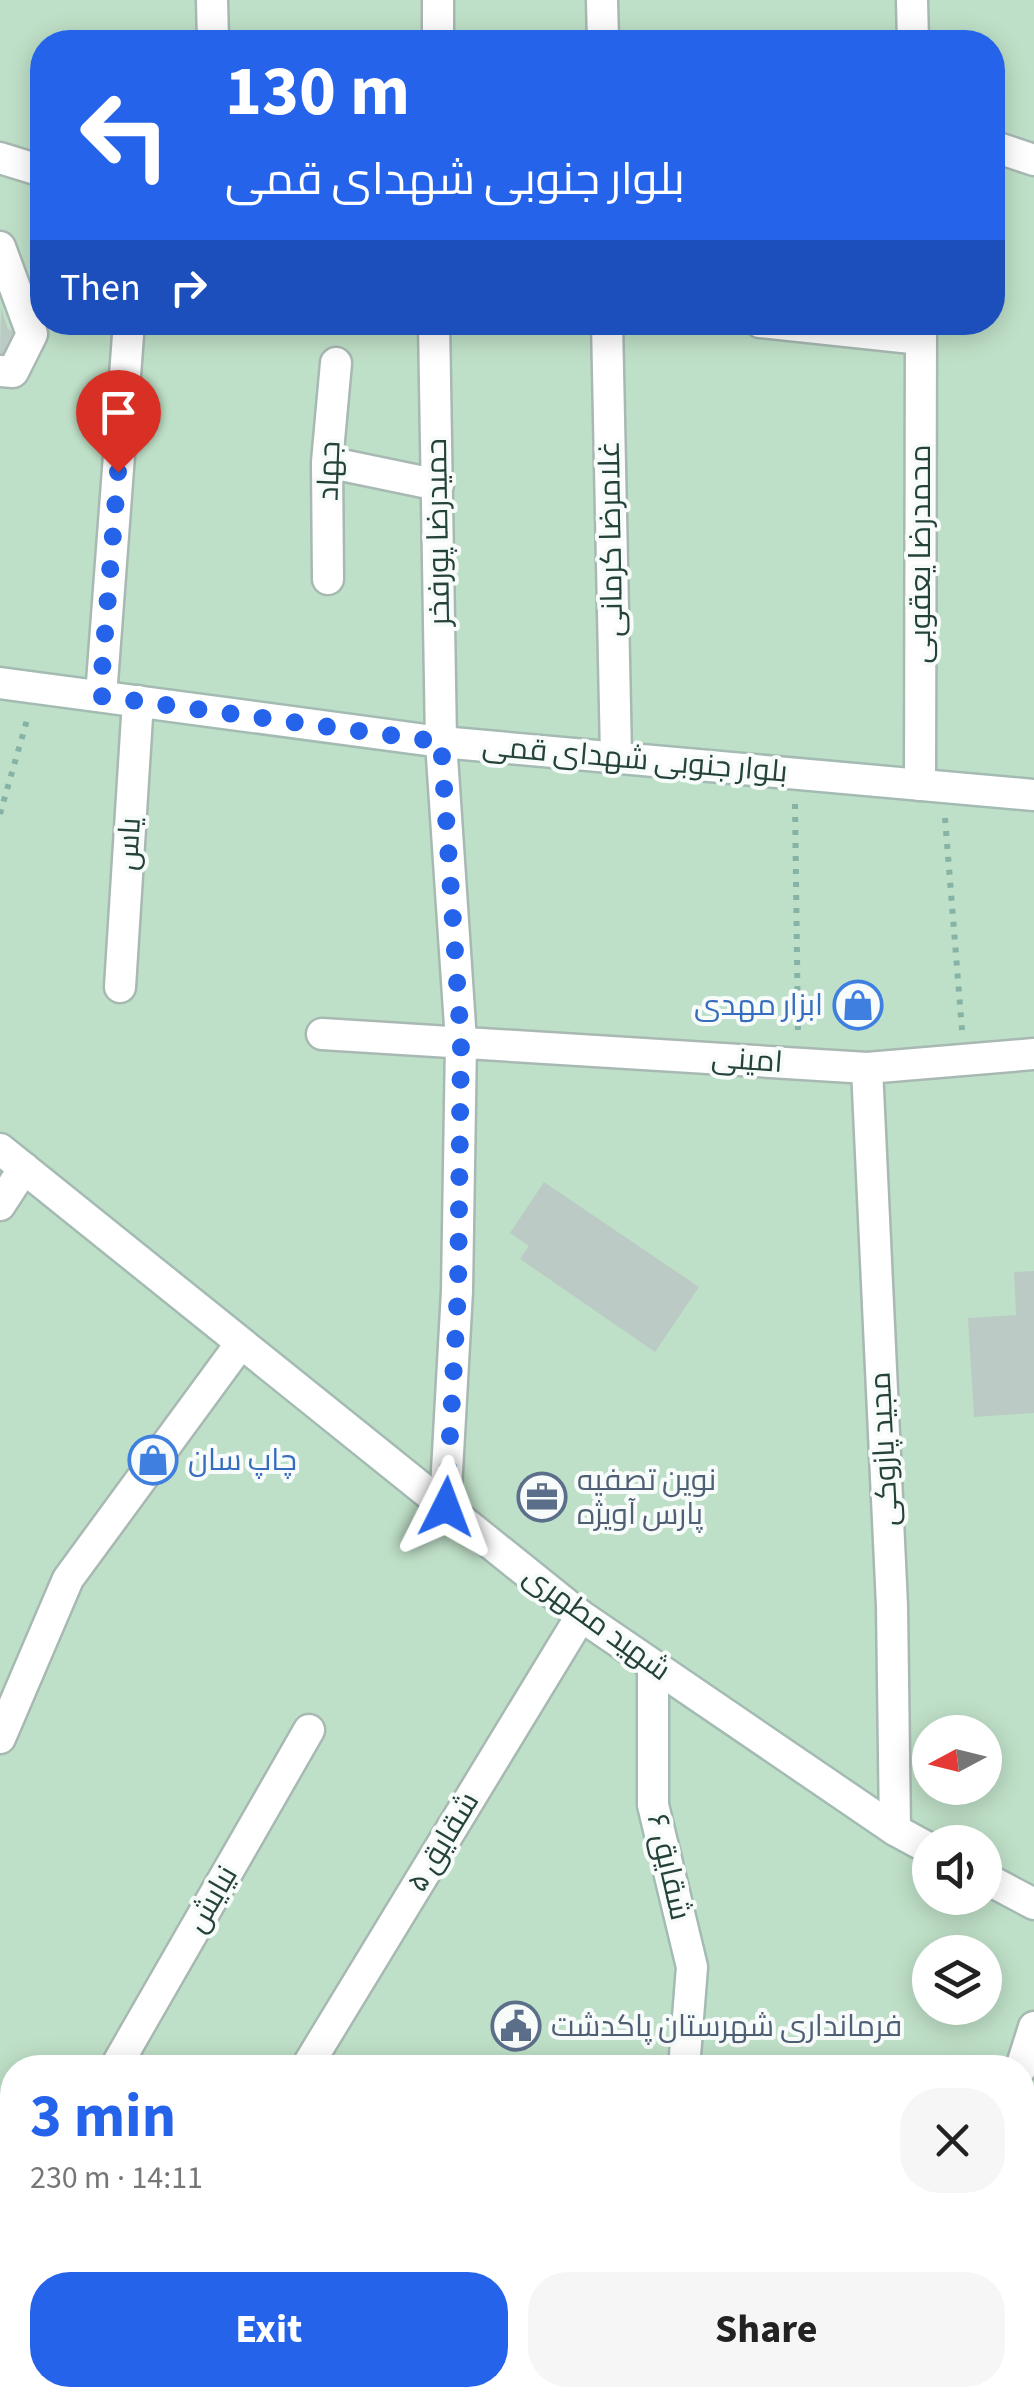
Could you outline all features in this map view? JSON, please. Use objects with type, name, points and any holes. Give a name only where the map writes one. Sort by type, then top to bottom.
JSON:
[{"type":"street","points":[[212,0],[213,30]]},
{"type":"street","points":[[438,0],[438,30]]},
{"type":"street","points":[[602,0],[603,30]]},
{"type":"street","points":[[912,0],[913,30]]},
{"type":"street","points":[[1005,150],[1034,160]]},
{"type":"street","points":[[0,158],[30,167]]},
{"type":"street","points":[[0,246],[30,328]]},
{"type":"street","points":[[0,371],[13,372],[32,335]]},
{"type":"street","points":[[100,696],[128,335]]},
{"type":"street","name":"حمیدرضا پورفخر","points":[[434,335],[441,742],[461,1041],[458,1291],[446,1507]]},
{"type":"street","name":"غلامرضا کرمانی","points":[[607,335],[616,756]]},
{"type":"street","name":"محمدرضا یعقوبی","points":[[921,335],[931,786]]},
{"type":"street","name":"جهاد","points":[[328,579],[327,462],[336,363]]},
{"type":"street","points":[[327,462],[438,486]]},
{"type":"street","name":"بلوار جنوبی شهدای قمی","points":[[0,683],[441,742],[1034,796]]},
{"type":"street","name":"یاس","points":[[120,987],[138,701]]},
{"type":"street","name":"امینی","points":[[322,1034],[867,1068],[1034,1054]]},
{"type":"street","name":"مجید پازوکی","points":[[867,1068],[892,1606],[895,1830]]},
{"type":"street","points":[[0,1204],[12,1159]]},
{"type":"street","name":"شهید مطهری","points":[[12,1159],[581,1616],[912,1839]]},
{"type":"street","points":[[0,1738],[68,1579],[241,1343]]},
{"type":"street","name":"شقایق ۵","points":[[314,2055],[581,1616]]},
{"type":"street","name":"شقایق ۶","points":[[654,1665],[653,1804],[692,1967],[685,2055]]},
{"type":"street","name":"نیایش","points":[[122,2055],[309,1730]]},
{"type":"street","points":[[1002,1887],[1034,1904]]},
{"type":"street","points":[[1025,2055],[1034,2028]]},
{"type":"path","points":[[0,814],[36,688]]},
{"type":"path","points":[[795,773],[798,1063]]},
{"type":"path","points":[[931,786],[964,1058]]},
{"type":"green space","points":[[0,0],[1034,0],[1034,2055],[0,2055]]},
{"type":"building","points":[[1,308],[8,329],[20,335],[0,363]]},
{"type":"building","points":[[544,1182],[699,1287],[655,1352],[520,1259],[529,1246],[510,1233]]},
{"type":"building","points":[[1034,1271],[1034,1413],[974,1417],[968,1318],[1016,1315],[1014,1272]]},
{"type":"place","name":"ابزار مهدی","points":[[858,1005]]},
{"type":"place","name":"چاپ سان","points":[[153,1460]]},
{"type":"place","name":"نوین تصفیه پارس آویژه","points":[[542,1497]]},
{"type":"place","name":"فرمانداری شهرستان پاکدشت","points":[[516,2026]]},
{"type":"route","points":[[118,472],[100,696],[441,742],[461,1041],[458,1291],[446,1507]]}]
